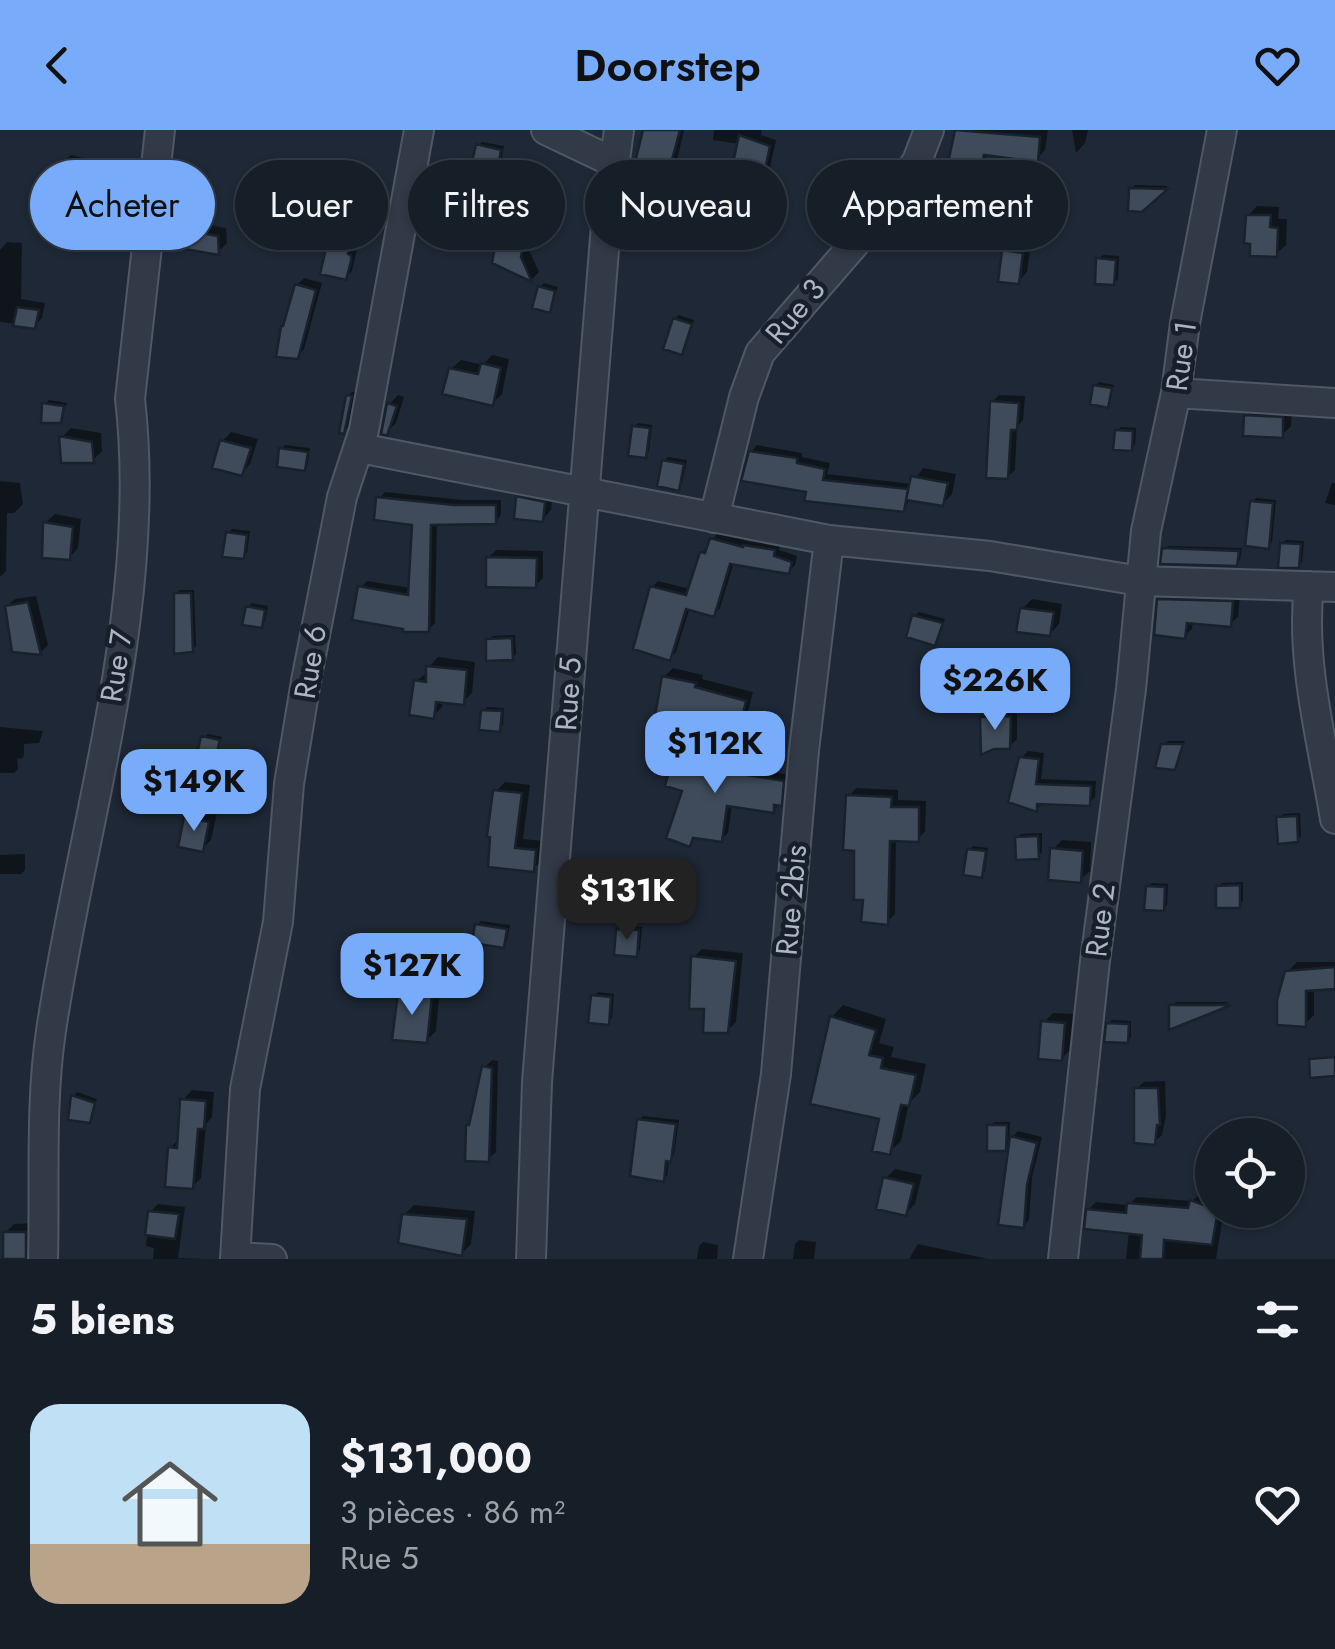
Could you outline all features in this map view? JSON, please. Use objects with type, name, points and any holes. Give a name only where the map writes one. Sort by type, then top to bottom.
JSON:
[{"type":"street","name":"Rue 7","points":[[43,1259],[50,1035],[76,887],[91,830],[126,607],[133,470],[130,399],[160,130]]},
{"type":"street","name":"Rue 6","points":[[235,1258],[245,1089],[278,922],[289,784],[333,536],[360,448],[420,130]]},
{"type":"street","points":[[546,130],[609,160]]},
{"type":"street","name":"Rue 5","points":[[613,160],[619,130]]},
{"type":"street","name":"Rue 3","points":[[714,518],[747,385],[760,353],[888,204],[917,161],[929,130]]},
{"type":"street","name":"Rue 1","points":[[1140,581],[1146,531],[1176,393],[1185,323],[1222,130]]},
{"type":"street","name":"Rue 5","points":[[531,1259],[537,1082],[605,250]]},
{"type":"street","points":[[1176,393],[1335,403]]},
{"type":"street","points":[[360,448],[829,540],[990,556],[1140,581],[1322,586],[1305,620],[1335,819]]},
{"type":"street","name":"Rue 2bis","points":[[748,1259],[776,1074],[804,750],[829,540]]},
{"type":"street","name":"Rue 2","points":[[1063,1259],[1094,962],[1132,689],[1140,581]]},
{"type":"street","points":[[235,1258],[272,1259]]},
{"type":"building","points":[[643,130],[680,130],[672,160],[636,160]]},
{"type":"building","points":[[955,130],[1040,137],[1038,160],[984,155],[983,160],[949,158]]},
{"type":"building","points":[[739,135],[770,146],[767,160],[734,160]]},
{"type":"building","points":[[476,144],[501,150],[499,160],[473,160]]},
{"type":"building","points":[[1129,188],[1168,189],[1142,212],[1128,211]]},
{"type":"building","points":[[1246,215],[1271,215],[1270,227],[1278,228],[1277,257],[1250,256],[1250,244],[1244,243]]},
{"type":"building","points":[[215,235],[219,255],[190,250],[215,250]]},
{"type":"building","points":[[326,250],[349,250],[351,261],[346,280],[320,274]]},
{"type":"building","points":[[494,250],[522,250],[521,257],[532,282],[492,263]]},
{"type":"building","points":[[1002,250],[1023,253],[1019,284],[998,282]]},
{"type":"building","points":[[1096,258],[1116,260],[1114,285],[1095,284]]},
{"type":"building","points":[[295,284],[316,290],[298,359],[276,357],[281,326]]},
{"type":"building","points":[[538,286],[555,291],[550,313],[532,308]]},
{"type":"building","points":[[17,307],[39,310],[35,329],[13,326]]},
{"type":"building","points":[[673,318],[692,324],[682,355],[663,349]]},
{"type":"building","points":[[481,363],[501,368],[493,406],[442,394],[449,368],[478,374]]},
{"type":"building","points":[[1093,385],[1112,388],[1108,408],[1090,404]]},
{"type":"building","points":[[346,395],[352,396],[344,434],[339,433]]},
{"type":"building","points":[[990,401],[1019,403],[1017,430],[1011,430],[1008,479],[986,478]]},
{"type":"building","points":[[42,403],[64,406],[61,423],[41,423]]},
{"type":"building","points":[[387,403],[397,406],[387,436],[381,434]]},
{"type":"building","points":[[1244,415],[1283,417],[1283,438],[1243,436]]},
{"type":"building","points":[[632,426],[650,428],[646,458],[628,456]]},
{"type":"building","points":[[1115,430],[1133,431],[1132,451],[1113,450]]},
{"type":"building","points":[[59,436],[92,442],[94,463],[61,463]]},
{"type":"building","points":[[220,440],[251,448],[242,476],[212,468]]},
{"type":"building","points":[[279,448],[308,452],[305,471],[277,467]]},
{"type":"building","points":[[749,451],[797,458],[797,463],[825,469],[823,480],[908,489],[904,512],[804,501],[806,492],[741,481]]},
{"type":"building","points":[[662,460],[684,464],[679,491],[657,486]]},
{"type":"building","points":[[911,476],[948,483],[943,506],[906,500]]},
{"type":"building","points":[[516,496],[545,502],[543,522],[514,519]]},
{"type":"building","points":[[376,497],[496,505],[496,524],[431,525],[429,632],[403,632],[352,620],[358,586],[408,595],[412,525],[374,520]]},
{"type":"building","points":[[1250,501],[1273,503],[1269,549],[1245,546]]},
{"type":"building","points":[[43,522],[73,527],[70,560],[42,558]]},
{"type":"building","points":[[226,532],[247,535],[244,559],[222,557]]},
{"type":"building","points":[[710,538],[775,550],[774,556],[792,562],[789,574],[730,564],[714,617],[686,609],[670,661],[633,649],[650,586],[686,595],[700,552],[705,553]]},
{"type":"building","points":[[1280,543],[1301,544],[1299,568],[1278,568]]},
{"type":"building","points":[[1162,548],[1239,551],[1237,566],[1160,564]]},
{"type":"building","points":[[486,557],[537,558],[536,588],[486,587]]},
{"type":"building","points":[[174,593],[191,593],[193,652],[174,654]]},
{"type":"building","points":[[1157,599],[1233,601],[1231,627],[1187,623],[1185,639],[1154,635]]},
{"type":"building","points":[[28,602],[41,655],[12,652],[5,606]]},
{"type":"building","points":[[246,606],[265,610],[262,628],[242,625]]},
{"type":"building","points":[[1020,608],[1054,612],[1050,636],[1016,632]]},
{"type":"building","points":[[912,615],[943,623],[935,646],[906,637]]},
{"type":"building","points":[[512,638],[513,660],[486,661],[486,639]]},
{"type":"building","points":[[426,666],[467,670],[464,705],[436,702],[434,719],[409,715],[414,680],[426,682]]},
{"type":"building","points":[[662,676],[746,701],[736,743],[681,730],[683,722],[655,716]]},
{"type":"building","points":[[481,710],[502,711],[500,732],[479,730]]},
{"type":"building","points":[[1011,716],[1010,749],[994,749],[981,755],[980,717]]},
{"type":"building","points":[[201,736],[220,740],[214,764],[196,759]]},
{"type":"building","points":[[1161,744],[1183,744],[1175,770],[1155,768]]},
{"type":"building","points":[[673,756],[739,760],[736,773],[784,781],[782,806],[774,805],[774,813],[727,806],[722,842],[693,838],[690,847],[666,838],[682,791],[665,786]]},
{"type":"building","points":[[1019,757],[1039,759],[1036,784],[1091,786],[1090,806],[1037,804],[1037,812],[1008,802]]},
{"type":"building","points":[[493,790],[522,793],[515,848],[536,850],[534,872],[488,867],[487,836]]},
{"type":"building","points":[[846,795],[892,797],[891,807],[919,807],[919,842],[890,841],[888,925],[861,922],[863,900],[854,900],[854,851],[843,850]]},
{"type":"building","points":[[1297,816],[1298,842],[1278,844],[1276,817]]},
{"type":"building","points":[[184,817],[209,822],[203,852],[178,847]]},
{"type":"building","points":[[1038,836],[1039,859],[1016,860],[1015,837]]},
{"type":"building","points":[[1050,848],[1083,851],[1081,883],[1048,880]]},
{"type":"building","points":[[967,849],[986,851],[982,878],[963,875]]},
{"type":"building","points":[[1240,885],[1240,908],[1216,908],[1216,886]]},
{"type":"building","points":[[1146,886],[1165,887],[1164,911],[1144,910]]},
{"type":"building","points":[[475,924],[507,929],[504,948],[472,943]]},
{"type":"building","points":[[616,929],[639,930],[637,957],[614,955]]},
{"type":"building","points":[[691,956],[736,961],[728,1033],[703,1033],[704,1009],[689,1009]]},
{"type":"building","points":[[1335,967],[1335,989],[1306,991],[1306,1027],[1277,1025],[1277,1000],[1285,971]]},
{"type":"building","points":[[398,992],[432,996],[427,1043],[392,1040]]},
{"type":"building","points":[[591,995],[611,997],[609,1025],[588,1023]]},
{"type":"building","points":[[1169,1005],[1229,1005],[1229,1006],[1169,1030]]},
{"type":"building","points":[[830,1016],[876,1030],[869,1055],[883,1058],[881,1068],[916,1075],[909,1106],[901,1105],[890,1155],[872,1151],[879,1119],[810,1104]]},
{"type":"building","points":[[1041,1021],[1065,1023],[1062,1061],[1038,1059]]},
{"type":"building","points":[[1106,1023],[1129,1024],[1128,1043],[1104,1042]]},
{"type":"building","points":[[1335,1057],[1335,1076],[1310,1078],[1309,1059]]},
{"type":"building","points":[[482,1066],[492,1068],[489,1162],[465,1161],[466,1125]]},
{"type":"building","points":[[1134,1088],[1158,1088],[1160,1125],[1155,1145],[1134,1143]]},
{"type":"building","points":[[71,1095],[95,1103],[90,1123],[68,1120]]},
{"type":"building","points":[[180,1099],[206,1101],[204,1129],[198,1129],[193,1189],[165,1187],[168,1147],[177,1148]]},
{"type":"building","points":[[637,1119],[676,1124],[664,1182],[630,1176]]},
{"type":"building","points":[[987,1125],[1007,1125],[1006,1151],[987,1151]]},
{"type":"building","points":[[1010,1136],[1037,1143],[1027,1185],[1024,1228],[998,1225]]},
{"type":"building","points":[[883,1177],[914,1184],[906,1216],[876,1209]]},
{"type":"building","points":[[1190,1200],[1195,1202],[1195,1228],[1215,1228],[1212,1245],[1164,1240],[1163,1259],[1140,1259],[1142,1235],[1084,1229],[1086,1209],[1126,1213],[1127,1203],[1188,1208]]},
{"type":"building","points":[[148,1211],[179,1214],[175,1239],[145,1235]]},
{"type":"building","points":[[402,1214],[467,1219],[462,1256],[398,1243]]},
{"type":"building","points":[[3,1232],[26,1232],[26,1259],[3,1259]]}]
